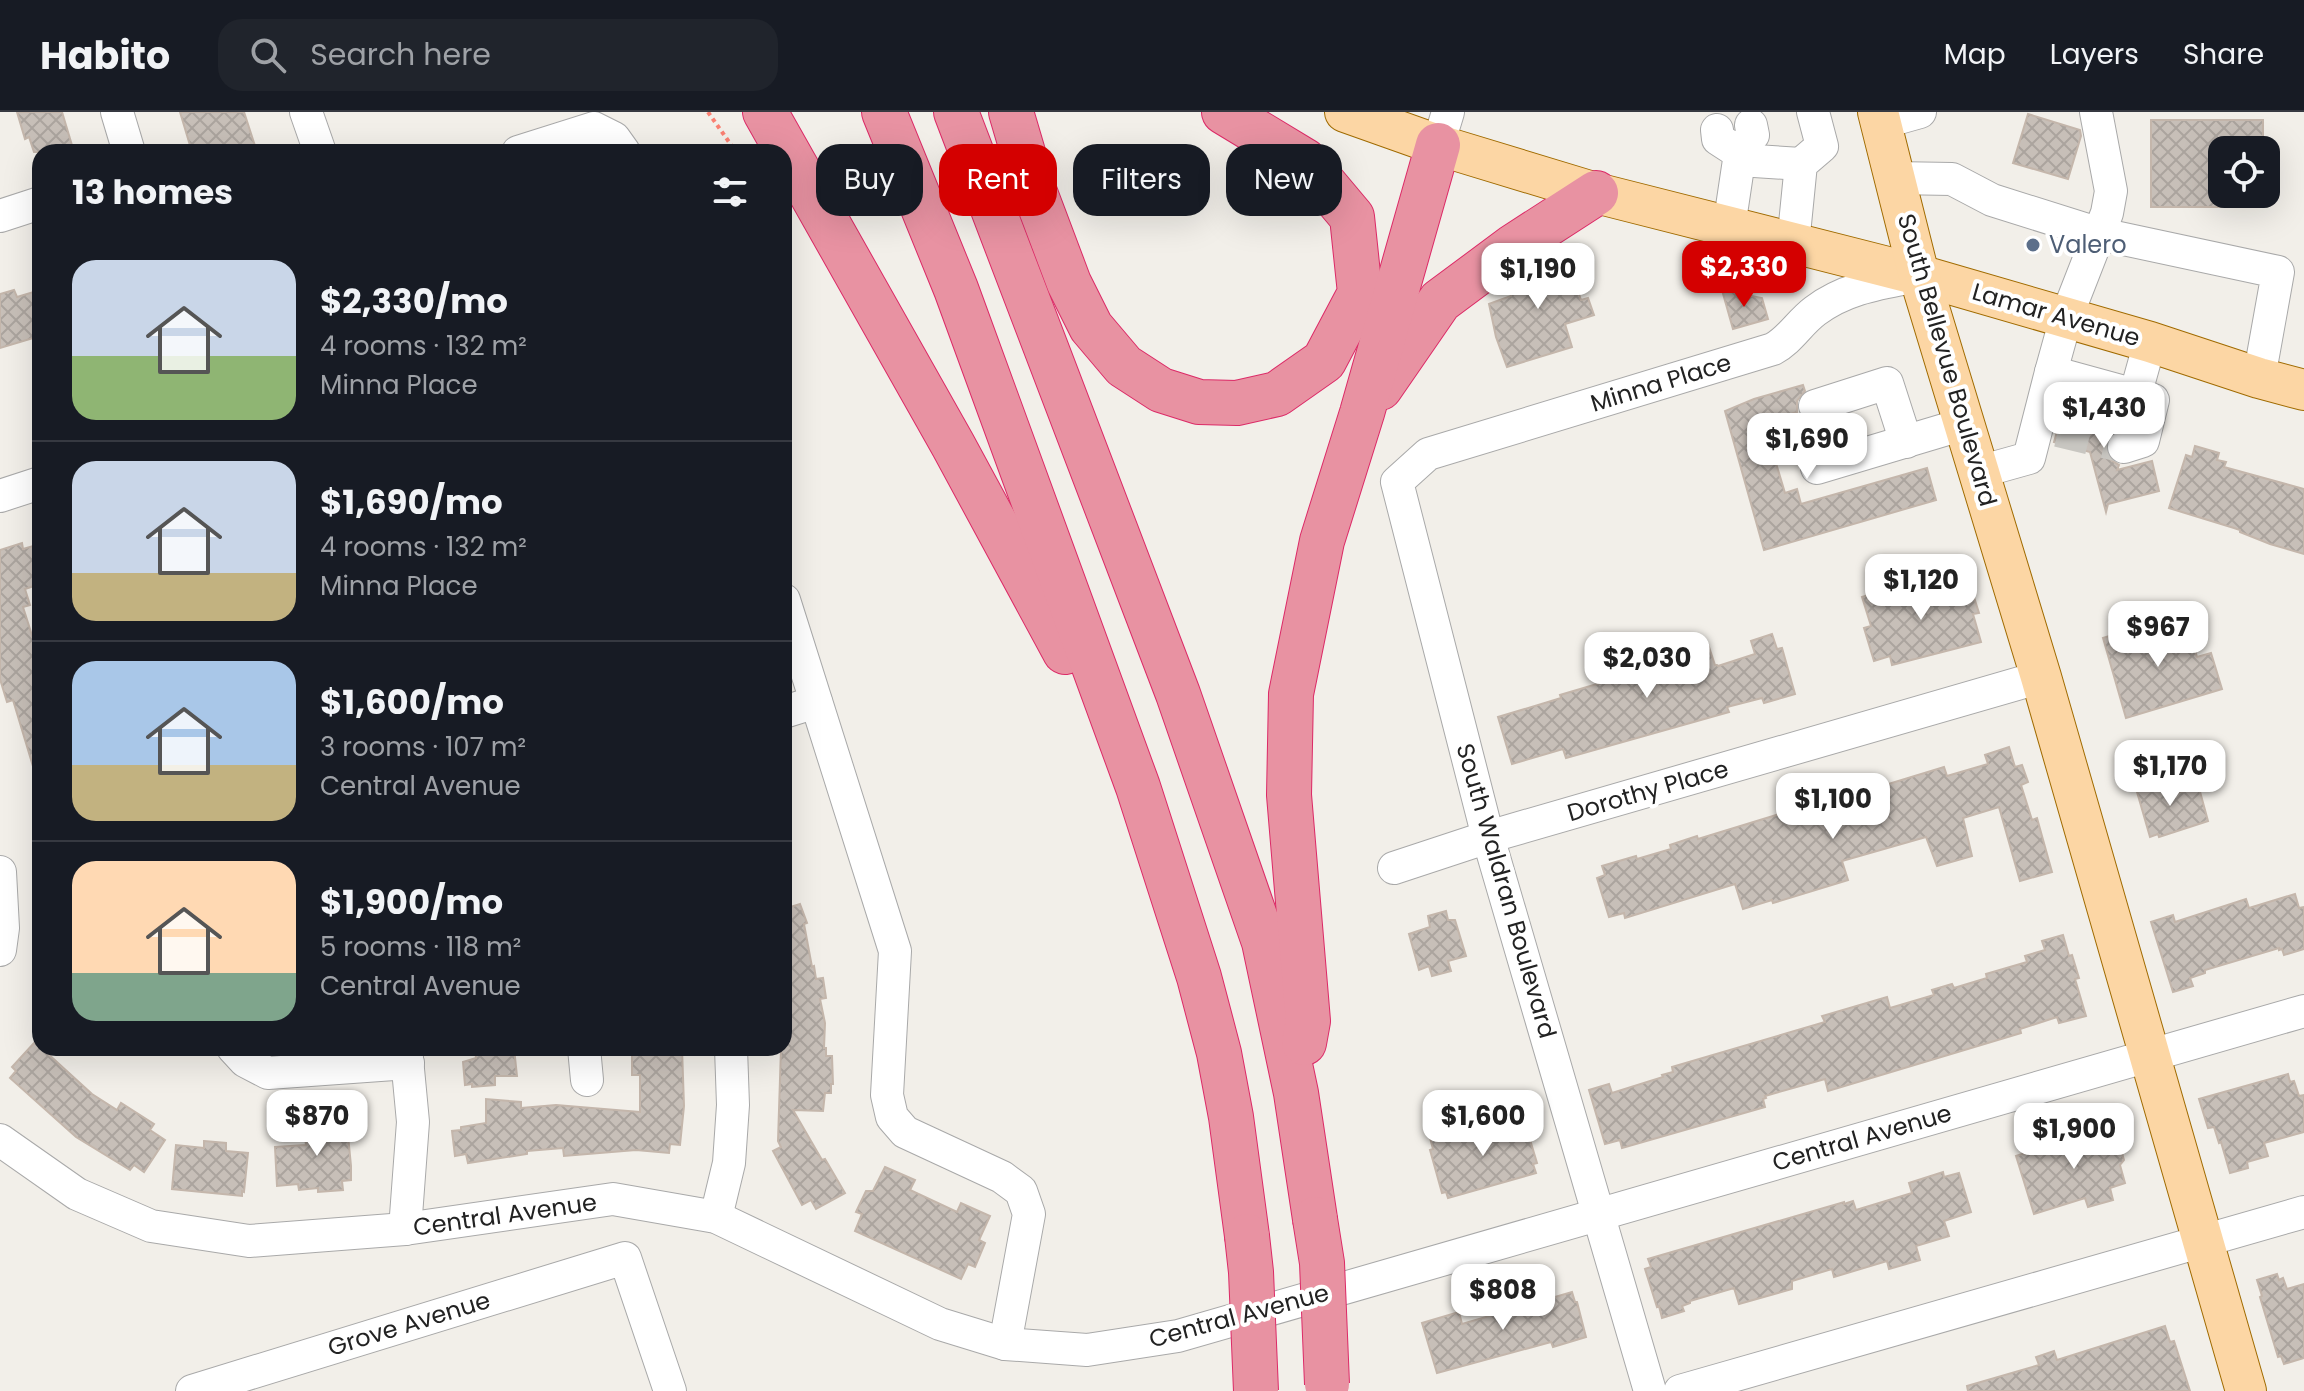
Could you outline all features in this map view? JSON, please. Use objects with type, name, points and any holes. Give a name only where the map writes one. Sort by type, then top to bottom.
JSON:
[{"type":"highway","points":[[765,112],[783,144]]},
{"type":"highway","points":[[884,112],[956,289],[1138,787],[1199,977],[1219,1053],[1231,1117],[1251,1272],[1256,1391]]},
{"type":"highway","points":[[956,112],[1178,694],[1264,942],[1296,1093],[1322,1263],[1327,1388]]},
{"type":"highway","points":[[1011,112],[1034,190],[1069,283],[1091,327],[1124,366],[1161,390],[1199,402],[1237,403],[1277,394],[1324,361],[1360,293],[1352,217],[1305,161],[1224,112]]},
{"type":"highway","points":[[1296,1093],[1308,1021],[1289,795],[1291,694],[1322,541],[1443,128]]},
{"type":"highway","points":[[792,160],[953,445],[1138,787]]},
{"type":"highway","points":[[1362,413],[1440,301],[1514,246],[1596,193]]},
{"type":"main road","name":"Lamar Avenue","points":[[1345,112],[1443,128],[1596,193],[1919,275],[2304,390]]},
{"type":"main road","name":"South Bellevue Boulevard","points":[[1879,118],[1919,275],[2041,677],[2246,1391]]},
{"type":"street","points":[[117,112],[127,144]]},
{"type":"street","points":[[306,112],[317,144]]},
{"type":"street","points":[[1793,244],[1801,164],[1822,146],[1813,112]]},
{"type":"street","points":[[1879,118],[1920,112]]},
{"type":"street","points":[[1979,472],[2029,458],[2051,407],[2066,318],[2100,234],[2111,191],[2096,112]]},
{"type":"street","points":[[543,144],[594,128],[614,138],[618,144]]},
{"type":"street","points":[[1729,227],[1734,128],[1801,164]]},
{"type":"street","points":[[1894,178],[1952,179],[1992,200],[2100,234],[2278,272],[2259,378]]},
{"type":"street","points":[[0,216],[32,206]]},
{"type":"street","name":"Minna Place","points":[[1397,482],[1428,454],[1773,349],[1785,343],[1796,328],[1829,301],[1848,292],[1919,275]]},
{"type":"street","points":[[2051,407],[2133,425],[2150,342]]},
{"type":"street","points":[[1815,406],[1887,383],[1906,442]]},
{"type":"street","points":[[1817,468],[1964,424]]},
{"type":"street","name":"South Waldran Boulevard","points":[[1397,482],[1488,837],[1650,1391]]},
{"type":"street","points":[[0,496],[32,486]]},
{"type":"street","points":[[792,626],[895,951],[887,1095],[892,1117],[905,1132],[1002,1177],[1021,1191],[1029,1214],[1005,1344]]},
{"type":"street","name":"Dorothy Place","points":[[1394,868],[1488,837],[2041,677]]},
{"type":"street","points":[[792,710],[816,702]]},
{"type":"street","points":[[0,872],[3,928],[0,950]]},
{"type":"street","name":"Central Avenue","points":[[0,1140],[77,1194],[151,1226],[249,1241],[405,1229],[613,1199],[716,1217],[940,1324],[1005,1344],[1087,1350],[1178,1336],[2304,1011]]},
{"type":"street","points":[[240,1056],[268,1073],[399,1056]]},
{"type":"street","points":[[405,1229],[413,1122],[407,1056]]},
{"type":"street","points":[[585,1056],[587,1080]]},
{"type":"street","points":[[716,1217],[729,1163],[733,1105],[731,1056]]},
{"type":"street","points":[[1680,1391],[2304,1212]]},
{"type":"street","name":"Grove Avenue","points":[[192,1391],[625,1258],[670,1391]]},
{"type":"path","points":[[708,112],[730,144]]},
{"type":"building","points":[[17,112],[62,112],[72,144],[32,146],[29,137],[25,139]]},
{"type":"building","points":[[180,112],[244,112],[254,144],[190,144]]},
{"type":"building","points":[[2028,114],[2080,130],[2068,179],[2013,163]]},
{"type":"building","points":[[2151,120],[2263,120],[2263,136],[2208,136],[2208,207],[2151,207]]},
{"type":"building","points":[[1566,256],[1581,300],[1588,298],[1594,315],[1565,324],[1572,347],[1507,367],[1489,304],[1511,296],[1507,283],[1540,259]]},
{"type":"building","points":[[14,290],[17,297],[32,292],[32,338],[0,348],[0,294]]},
{"type":"building","points":[[1722,290],[1762,298],[1768,319],[1733,329]]},
{"type":"building","points":[[1803,385],[1805,391],[1797,401],[1797,412],[1772,420],[1777,437],[1769,440],[1785,493],[1797,489],[1801,504],[1927,468],[1936,500],[1764,550],[1725,411]]},
{"type":"building","points":[[2067,396],[2130,414],[2127,426],[2110,435],[2105,444],[2106,453],[2119,465],[2117,470],[2152,461],[2159,491],[2108,504],[2106,512],[2090,452],[2054,442]]},
{"type":"building","points":[[2195,446],[2219,453],[2217,460],[2226,462],[2224,467],[2304,489],[2304,554],[2169,508],[2186,455],[2192,457]]},
{"type":"building","points":[[22,543],[23,549],[32,546],[32,587],[25,589],[30,605],[23,607],[32,635],[32,763],[13,700],[7,702],[0,679],[0,550]]},
{"type":"building","points":[[1960,578],[1965,593],[1972,591],[1979,613],[1973,614],[1981,642],[1892,665],[1890,656],[1874,661],[1864,628],[1871,626],[1862,597],[1900,586],[1902,594]]},
{"type":"building","points":[[2160,621],[2166,640],[2190,632],[2197,657],[2211,653],[2222,689],[2126,718],[2103,638]]},
{"type":"building","points":[[1772,634],[1777,649],[1782,648],[1795,694],[1764,703],[1762,698],[1727,707],[1729,712],[1566,758],[1563,749],[1512,764],[1498,717],[1614,679],[1611,668],[1670,649],[1697,641],[1698,647],[1708,644],[1718,666],[1755,654],[1751,641]]},
{"type":"building","points":[[2009,747],[2015,767],[2022,765],[2028,782],[2021,785],[2032,820],[2037,818],[2052,872],[2020,881],[1999,807],[1963,818],[1972,856],[1937,866],[1926,837],[1842,861],[1848,880],[1773,903],[1772,900],[1743,909],[1735,884],[1625,918],[1624,913],[1609,917],[1597,878],[1605,875],[1602,866],[1636,856],[1637,859],[1671,849],[1670,845],[1697,836],[1698,839],[1944,767],[1947,776],[1988,764],[1985,755]]},
{"type":"building","points":[[2162,777],[2167,795],[2199,788],[2208,821],[2150,837],[2135,785]]},
{"type":"building","points":[[2295,894],[2299,908],[2304,907],[2304,949],[2284,955],[2279,948],[2205,970],[2205,973],[2190,978],[2193,986],[2173,992],[2151,922],[2173,915],[2175,922],[2246,899],[2249,908]]},
{"type":"building","points":[[800,904],[807,923],[804,924],[812,967],[816,979],[823,978],[826,998],[820,999],[825,1023],[824,1048],[826,1056],[832,1056],[833,1084],[831,1093],[825,1093],[823,1111],[793,1110],[845,1193],[816,1209],[811,1200],[802,1205],[773,1151],[781,1147],[778,1141],[781,1056],[792,1056],[792,906]]},
{"type":"building","points":[[1446,911],[1448,920],[1455,920],[1466,956],[1448,961],[1451,971],[1432,976],[1429,966],[1419,970],[1409,934],[1430,927],[1428,916]]},
{"type":"building","points":[[2063,935],[2079,978],[2075,979],[2086,1016],[2059,1023],[2057,1017],[2020,1029],[2021,1033],[1828,1091],[1825,1079],[1765,1096],[1765,1107],[1622,1148],[1620,1140],[1605,1144],[1589,1090],[1609,1084],[1612,1093],[1663,1077],[1673,1072],[1672,1067],[1825,1022],[1822,1016],[1887,997],[1890,1008],[1934,995],[1932,990],[1952,984],[1954,988],[1987,978],[1986,974],[2027,962],[2025,956],[2045,950],[2042,941]]},
{"type":"building","points":[[32,1045],[32,1056],[50,1056],[92,1094],[117,1110],[121,1103],[154,1124],[150,1130],[165,1140],[144,1172],[134,1165],[130,1170],[76,1137],[10,1078],[16,1071],[12,1067]]},
{"type":"building","points":[[515,1056],[517,1076],[495,1076],[495,1085],[465,1085],[463,1062],[476,1058]]},
{"type":"building","points":[[632,1056],[682,1056],[684,1106],[680,1145],[670,1144],[669,1153],[636,1150],[564,1156],[563,1148],[527,1151],[527,1154],[468,1163],[466,1154],[455,1156],[452,1131],[486,1123],[486,1099],[521,1102],[521,1108],[556,1105],[640,1112],[640,1075],[632,1075]]},
{"type":"building","points":[[2288,1074],[2299,1096],[2304,1095],[2304,1132],[2264,1143],[2268,1156],[2247,1162],[2248,1168],[2230,1173],[2221,1142],[2214,1127],[2208,1128],[2199,1099]]},
{"type":"building","points":[[339,1115],[339,1125],[347,1125],[351,1166],[351,1180],[342,1181],[343,1190],[318,1192],[318,1188],[299,1190],[298,1184],[277,1186],[275,1147],[306,1145],[304,1128],[313,1127],[313,1117]]},
{"type":"building","points":[[1517,1117],[1519,1124],[1525,1123],[1537,1163],[1533,1164],[1536,1173],[1448,1198],[1446,1192],[1442,1193],[1430,1150],[1433,1149],[1430,1138],[1460,1129],[1464,1140],[1497,1130],[1495,1123]]},
{"type":"building","points":[[2114,1125],[2124,1160],[2120,1165],[2125,1183],[2110,1188],[2113,1200],[2088,1207],[2085,1198],[2034,1214],[2016,1156]]},
{"type":"building","points":[[204,1141],[226,1143],[226,1151],[248,1153],[242,1196],[172,1189],[176,1145],[204,1148]]},
{"type":"building","points":[[885,1167],[915,1180],[910,1190],[957,1212],[961,1203],[990,1216],[979,1240],[985,1243],[975,1267],[968,1264],[961,1279],[855,1231],[862,1214],[856,1212],[866,1191],[873,1191]]},
{"type":"building","points":[[1943,1172],[1944,1177],[1959,1173],[1971,1212],[1944,1221],[1949,1236],[1916,1246],[1920,1260],[1889,1269],[1887,1261],[1834,1277],[1832,1269],[1792,1281],[1792,1289],[1739,1304],[1734,1288],[1690,1301],[1682,1306],[1684,1311],[1662,1318],[1645,1269],[1651,1267],[1648,1259],[1844,1202],[1853,1201],[1856,1210],[1912,1193],[1909,1183]]},
{"type":"building","points":[[2277,1274],[2279,1280],[2283,1278],[2287,1289],[2304,1284],[2304,1358],[2284,1364],[2281,1356],[2278,1357],[2257,1280]]},
{"type":"building","points":[[1572,1292],[1586,1337],[1553,1347],[1551,1342],[1437,1373],[1422,1323],[1459,1312],[1462,1324]]},
{"type":"building","points":[[2165,1326],[2170,1342],[2174,1341],[2190,1391],[1968,1391],[1967,1386],[2039,1365],[2036,1357],[2054,1351],[2057,1360]]},
{"type":"tunnel","points":[[2064,407],[2130,426]]},
{"type":"tunnel","points":[[2058,431],[2124,447]]},
{"type":"place","name":"Valero","points":[[2033,245]]}]
